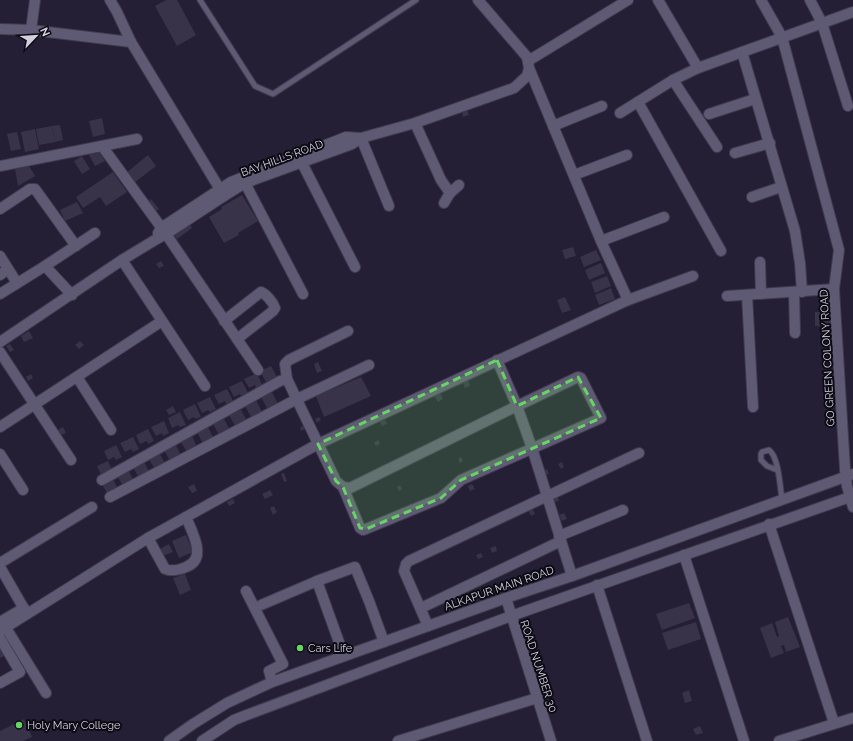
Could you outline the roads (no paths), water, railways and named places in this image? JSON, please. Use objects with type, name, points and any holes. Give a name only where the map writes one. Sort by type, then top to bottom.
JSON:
[{"type":"street","points":[[31,30],[35,0]]},
{"type":"street","points":[[110,0],[131,42],[222,192]]},
{"type":"street","points":[[478,0],[527,57],[528,65],[553,126],[601,241],[628,300]]},
{"type":"street","points":[[528,65],[628,0]]},
{"type":"street","points":[[658,0],[698,68]]},
{"type":"street","name":"GO GREEN COLONY ROAD","points":[[761,0],[782,37],[839,250],[834,289],[852,500]]},
{"type":"street","points":[[810,0],[822,23],[848,106]]},
{"type":"street","points":[[620,113],[674,80],[698,68],[853,12]]},
{"type":"street","points":[[0,29],[31,30],[131,42]]},
{"type":"street","points":[[742,52],[770,144],[781,188],[795,231],[800,263],[796,333]]},
{"type":"street","name":"BAY HILLS ROAD","points":[[222,192],[352,144],[361,138],[415,123],[514,88],[527,76],[528,65]]},
{"type":"street","points":[[674,80],[717,147]]},
{"type":"street","points":[[709,114],[756,99]]},
{"type":"street","points":[[638,102],[721,251]]},
{"type":"street","points":[[553,126],[602,106]]},
{"type":"street","points":[[415,123],[441,180],[450,193]]},
{"type":"street","points":[[0,342],[122,260],[155,240],[164,231],[222,192],[231,182],[346,137],[361,138],[389,206]]},
{"type":"street","points":[[0,166],[137,139]]},
{"type":"street","points":[[735,152],[770,144]]},
{"type":"street","points":[[102,146],[164,231],[258,370]]},
{"type":"street","points":[[574,175],[627,155]]},
{"type":"street","points":[[302,163],[355,268]]},
{"type":"street","points":[[245,183],[303,294]]},
{"type":"street","points":[[444,203],[450,193],[459,186]]},
{"type":"street","points":[[752,197],[781,188]]},
{"type":"street","points":[[0,209],[30,190],[35,189],[76,246]]},
{"type":"street","points":[[601,241],[664,217]]},
{"type":"street","points":[[0,294],[95,233]]},
{"type":"street","points":[[0,256],[4,272],[17,283]]},
{"type":"street","points":[[122,260],[205,386]]},
{"type":"street","points":[[760,262],[761,294]]},
{"type":"street","points":[[45,266],[72,295]]},
{"type":"street","points":[[46,693],[2,627],[25,611],[148,538],[318,444],[628,300],[693,276]]},
{"type":"street","points":[[727,296],[834,289]]},
{"type":"street","points":[[224,321],[261,292],[264,293],[274,305],[275,308],[273,312],[236,339]]},
{"type":"street","points":[[747,295],[753,407]]},
{"type":"street","points":[[0,427],[162,321]]},
{"type":"street","points":[[343,487],[350,488],[517,406],[578,378],[581,378],[601,418],[461,480],[441,498],[363,530],[360,528],[343,487],[336,481],[287,379],[285,364],[290,360],[348,331]]},
{"type":"street","points":[[0,352],[36,404],[71,460]]},
{"type":"street","points":[[497,360],[517,406],[532,448],[572,576]]},
{"type":"street","points":[[110,497],[297,398],[369,365]]},
{"type":"street","points":[[77,377],[111,430]]},
{"type":"street","points":[[102,480],[280,381],[287,379]]},
{"type":"street","points":[[428,626],[404,571],[406,564],[447,543],[639,453]]},
{"type":"street","points":[[0,454],[23,490]]},
{"type":"street","name":"ALKAPUR MAIN ROAD","points":[[169,741],[227,703],[272,682],[506,598],[572,576],[849,473]]},
{"type":"street","points":[[202,741],[227,724],[244,716],[511,616],[769,524],[852,500]]},
{"type":"street","points":[[0,563],[92,507]]},
{"type":"street","points":[[421,608],[560,539],[623,510]]},
{"type":"street","points":[[148,538],[165,569],[171,571],[191,566],[196,560],[198,551],[186,517]]},
{"type":"street","points":[[769,524],[834,724]]},
{"type":"street","points":[[684,555],[744,741]]},
{"type":"street","points":[[0,567],[25,611]]},
{"type":"street","points":[[261,605],[317,581],[355,567],[384,642]]},
{"type":"street","points":[[317,581],[344,656]]},
{"type":"street","points":[[597,586],[647,741]]},
{"type":"street","points":[[246,592],[283,664],[269,671],[272,682]]},
{"type":"street","name":"ROAD NUMBER 30","points":[[506,598],[551,741]]},
{"type":"street","points":[[0,638],[20,672],[0,683]]},
{"type":"street","points":[[398,741],[537,698]]},
{"type":"street","points":[[217,709],[227,724]]},
{"type":"street","points":[[779,741],[853,718]]},
{"type":"lane","points":[[200,0],[255,86],[273,94],[416,0]]},
{"type":"lane","points":[[777,470],[782,499]]},
{"type":"place","name":"Cars Life","points":[[300,648]]},
{"type":"place","name":"Holy Mary College","points":[[19,725]]}]
